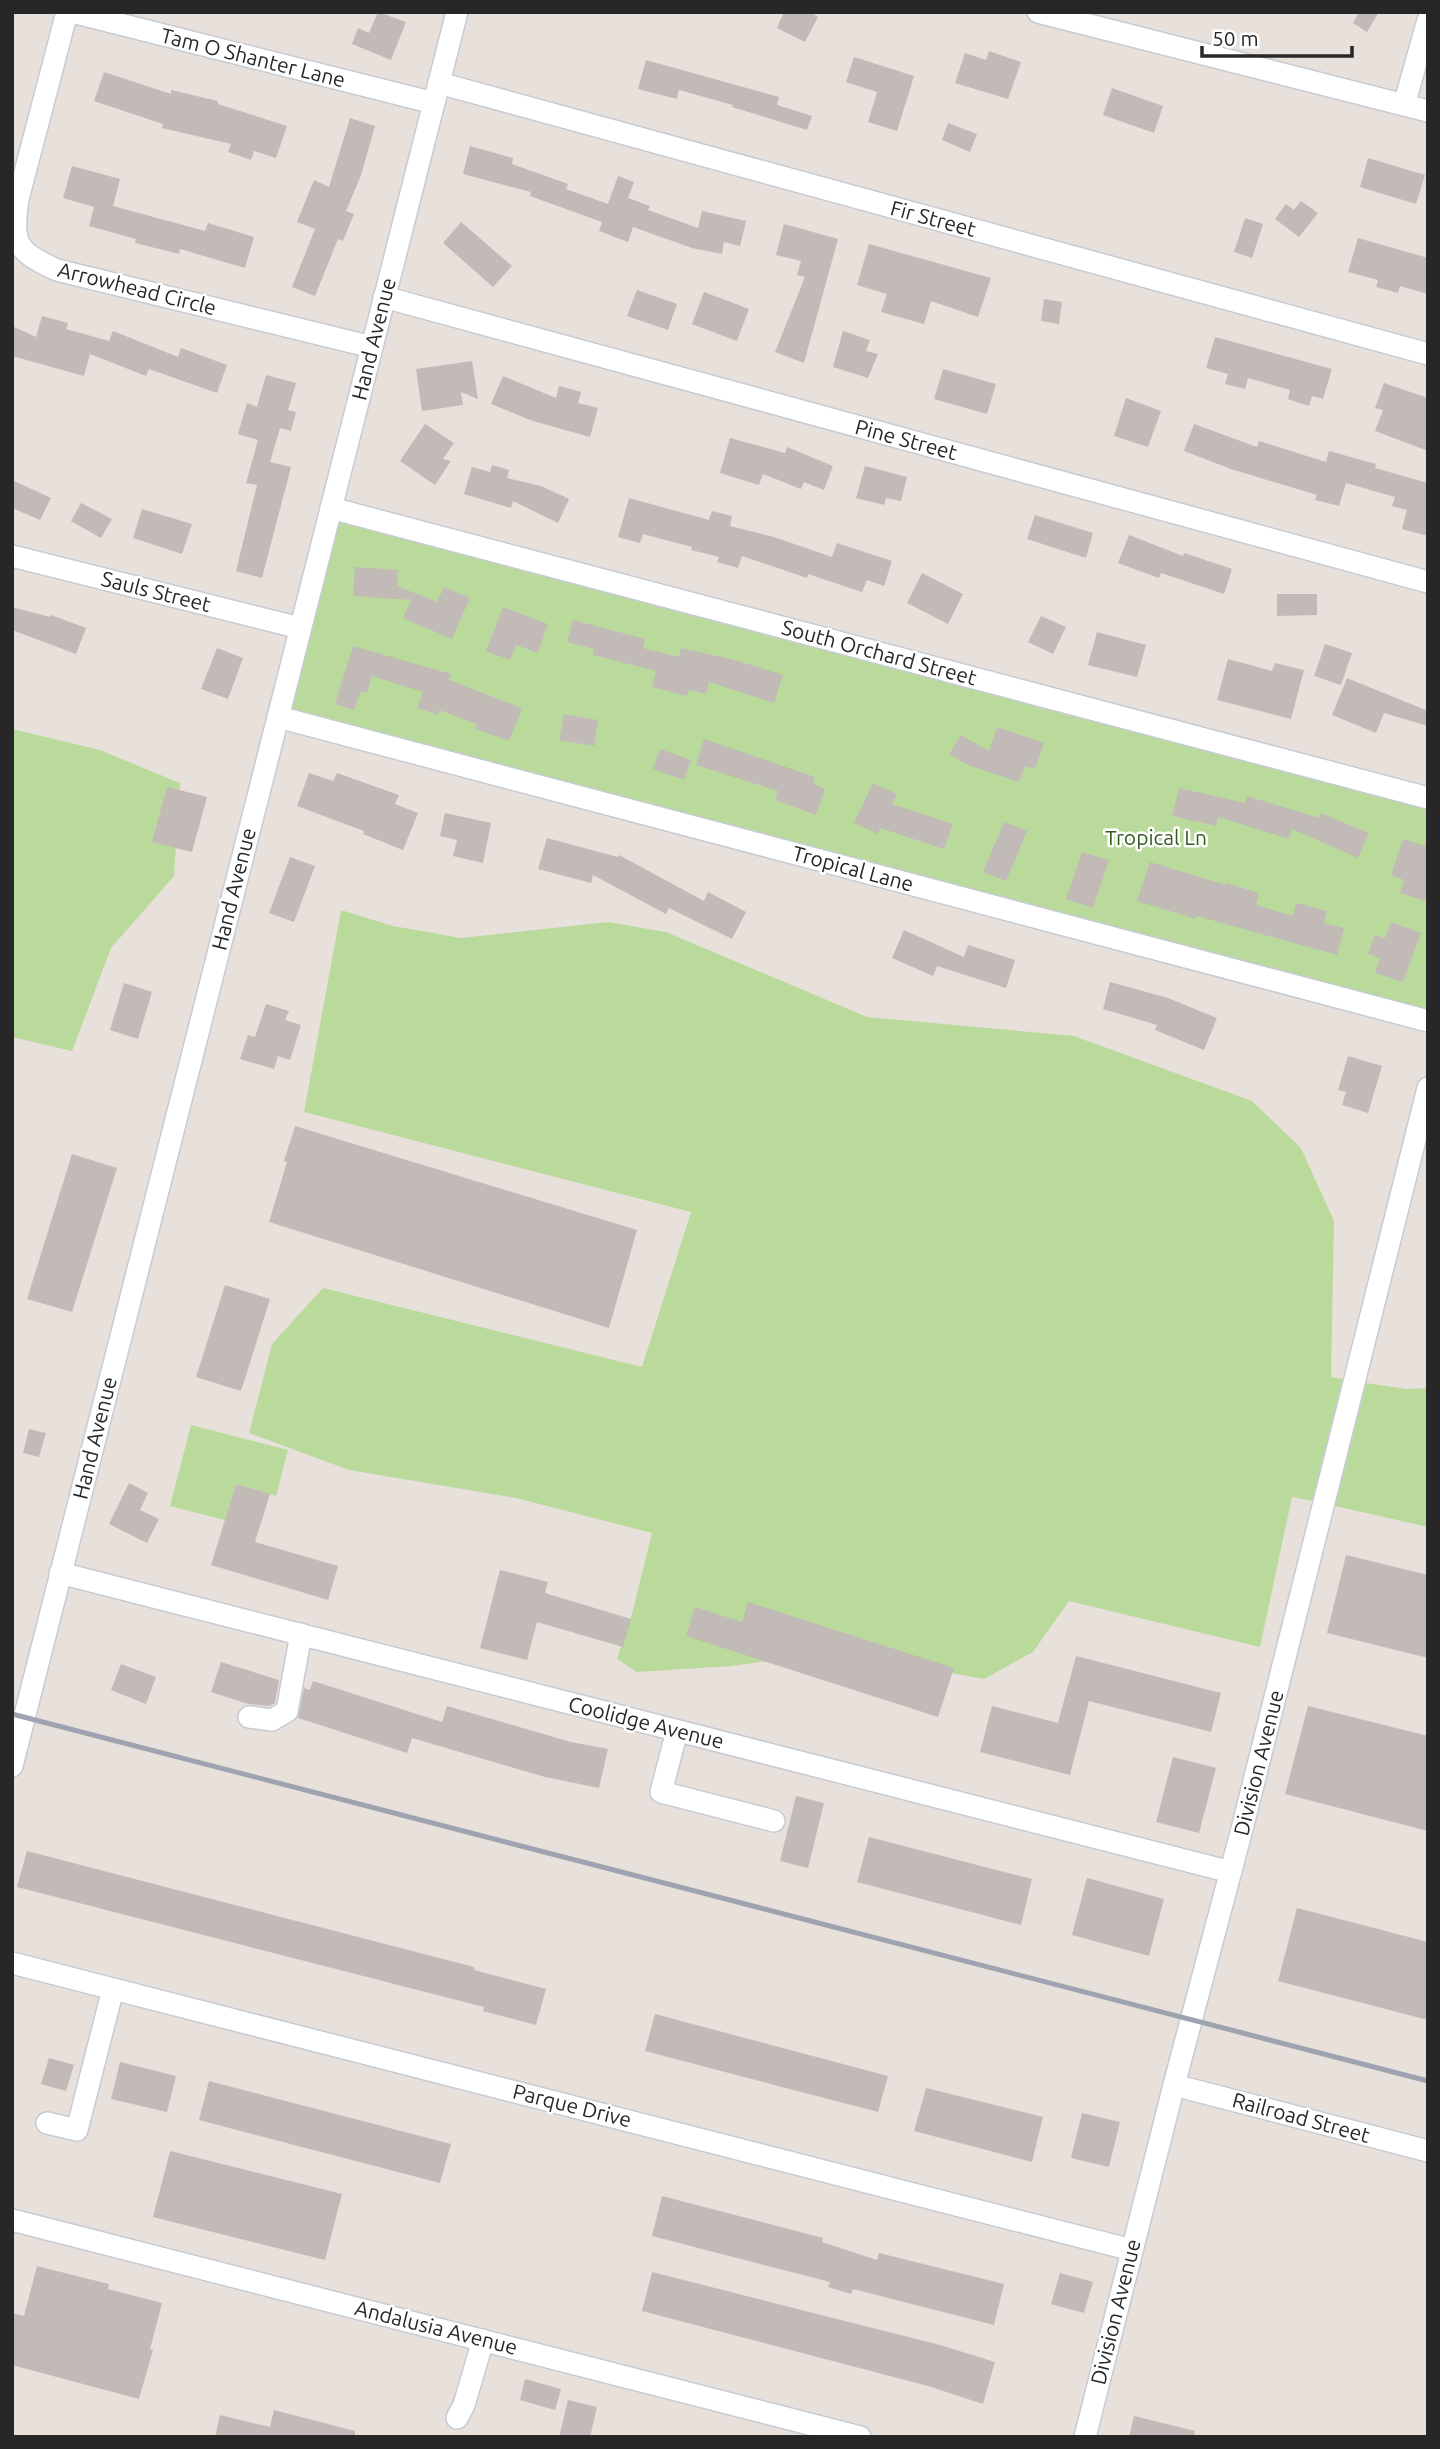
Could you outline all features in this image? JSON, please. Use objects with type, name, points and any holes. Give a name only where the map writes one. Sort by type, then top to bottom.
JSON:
[{"type":"street","name":"Tam O Shanter Lane","points":[[70,12],[436,93]]},
{"type":"street","name":"Arrowhead Circle","points":[[70,12],[18,199],[14,228],[19,244],[35,260],[57,270],[372,347]]},
{"type":"street","name":"Hand Avenue","points":[[12,1766],[457,12]]},
{"type":"street","points":[[1038,12],[1428,111]]},
{"type":"street","points":[[1404,104],[1428,20]]},
{"type":"street","name":"Fir Street","points":[[436,93],[1428,354]]},
{"type":"street","name":"Pine Street","points":[[384,297],[1428,582]]},
{"type":"street","name":"South Orchard Street","points":[[331,508],[1428,798]]},
{"type":"street","name":"Sauls Street","points":[[12,556],[300,628]]},
{"type":"street","name":"Tropical Lane","points":[[278,717],[1428,1021]]},
{"type":"street","name":"Division Avenue","points":[[1085,2437],[1231,1872],[1428,1088]]},
{"type":"street","name":"Coolidge Avenue","points":[[60,1573],[1231,1872]]},
{"type":"street","points":[[248,1717],[272,1720],[287,1711],[301,1634]]},
{"type":"street","points":[[677,1731],[661,1792],[774,1821]]},
{"type":"street","name":"Parque Drive","points":[[12,1963],[1132,2250]]},
{"type":"street","points":[[47,2123],[77,2130],[113,1989]]},
{"type":"street","name":"Railroad Street","points":[[1174,2085],[1428,2151]]},
{"type":"street","name":"Andalusia Avenue","points":[[12,2220],[860,2437]]},
{"type":"street","points":[[457,2418],[464,2405],[484,2340]]},
{"type":"green space","name":"Tropical Ln","points":[[339,521],[1428,809],[1428,1010],[292,709]]},
{"type":"green space","points":[[12,729],[100,750],[180,783],[174,876],[111,948],[72,1051],[12,1037]]},
{"type":"green space","points":[[341,910],[393,926],[461,938],[608,922],[666,932],[867,1017],[1074,1036],[1252,1101],[1301,1148],[1334,1221],[1331,1377],[1343,1379],[1313,1501],[1292,1497],[1260,1647],[1069,1601],[1033,1652],[984,1679],[928,1669],[856,1649],[731,1666],[637,1672],[617,1659],[632,1614],[652,1533],[516,1498],[349,1470],[249,1433],[272,1344],[323,1288],[642,1367],[691,1212],[304,1112]]},
{"type":"green space","points":[[1366,1383],[1406,1389],[1428,1388],[1428,1527],[1335,1506]]},
{"type":"green space","points":[[191,1425],[288,1450],[276,1496],[236,1484],[225,1520],[170,1506]]},
{"type":"building","points":[[378,12],[406,22],[391,60],[352,44],[358,28],[369,33]]},
{"type":"building","points":[[784,12],[810,12],[818,17],[805,42],[777,28]]},
{"type":"building","points":[[1359,12],[1379,12],[1367,32],[1353,23]]},
{"type":"building","points":[[989,51],[1021,62],[1008,99],[955,83],[965,53],[986,60]]},
{"type":"building","points":[[854,57],[914,76],[897,131],[868,122],[877,92],[846,82]]},
{"type":"building","points":[[646,60],[779,97],[777,105],[812,116],[807,130],[679,90],[677,99],[638,89]]},
{"type":"building","points":[[104,72],[171,94],[171,90],[218,101],[218,104],[287,126],[276,158],[254,151],[251,160],[228,152],[231,144],[162,128],[163,124],[94,101]]},
{"type":"building","points":[[1112,88],[1163,106],[1154,133],[1103,115]]},
{"type":"building","points":[[350,118],[375,126],[361,175],[346,211],[354,214],[343,241],[338,239],[315,296],[292,287],[315,229],[297,222],[314,180],[329,187]]},
{"type":"building","points":[[948,123],[977,134],[970,152],[942,140]]},
{"type":"building","points":[[470,146],[513,158],[512,164],[568,184],[566,189],[608,204],[618,176],[634,182],[628,198],[650,206],[648,210],[698,228],[702,211],[746,221],[740,246],[724,242],[722,254],[692,248],[633,227],[628,242],[599,231],[602,222],[530,196],[531,192],[463,174]]},
{"type":"building","points":[[1368,158],[1425,175],[1416,204],[1360,187]]},
{"type":"building","points":[[72,166],[120,179],[113,206],[205,231],[208,223],[254,237],[245,268],[180,249],[179,254],[135,243],[136,239],[89,226],[94,207],[63,198]]},
{"type":"building","points":[[1301,201],[1318,213],[1299,237],[1275,219],[1286,204],[1294,210]]},
{"type":"building","points":[[1245,218],[1263,224],[1252,258],[1234,252]]},
{"type":"building","points":[[461,222],[512,266],[493,287],[443,243]]},
{"type":"building","points":[[784,224],[838,239],[804,363],[775,352],[805,277],[797,275],[801,261],[776,255]]},
{"type":"building","points":[[1358,238],[1428,258],[1428,294],[1400,286],[1398,293],[1376,287],[1378,280],[1348,272]]},
{"type":"building","points":[[869,244],[991,278],[978,317],[931,301],[924,324],[881,312],[887,294],[857,285]]},
{"type":"building","points":[[637,290],[677,304],[668,330],[627,316]]},
{"type":"building","points":[[704,292],[749,309],[737,341],[692,324]]},
{"type":"building","points":[[1044,299],[1062,302],[1059,324],[1041,321]]},
{"type":"building","points":[[42,316],[68,323],[66,329],[109,341],[113,331],[178,357],[181,348],[227,365],[217,393],[149,369],[146,376],[90,354],[84,376],[12,356],[12,326],[36,337]]},
{"type":"building","points":[[843,331],[870,340],[866,351],[878,354],[868,378],[833,367]]},
{"type":"building","points":[[1215,337],[1332,369],[1323,399],[1312,396],[1309,406],[1288,399],[1290,390],[1248,378],[1245,389],[1225,384],[1228,374],[1206,368]]},
{"type":"building","points":[[472,361],[478,399],[461,392],[463,405],[422,411],[416,369]]},
{"type":"building","points":[[943,369],[996,384],[987,414],[934,399]]},
{"type":"building","points":[[266,375],[296,383],[288,410],[296,412],[291,431],[280,428],[270,462],[291,467],[262,578],[236,571],[257,485],[246,483],[258,440],[238,434],[247,403],[257,407]]},
{"type":"building","points":[[503,376],[556,398],[559,386],[581,392],[578,403],[598,408],[590,437],[533,421],[491,404]]},
{"type":"building","points":[[1384,383],[1428,398],[1428,451],[1375,431],[1383,410],[1375,408]]},
{"type":"building","points":[[1126,398],[1161,411],[1148,447],[1114,436]]},
{"type":"building","points":[[425,424],[454,443],[443,459],[451,461],[435,485],[400,461]]},
{"type":"building","points":[[1194,424],[1257,447],[1259,441],[1326,462],[1329,451],[1428,483],[1428,536],[1402,529],[1407,510],[1392,506],[1395,497],[1346,483],[1339,506],[1315,500],[1317,495],[1231,469],[1184,451]]},
{"type":"building","points":[[730,438],[785,453],[787,447],[833,466],[824,490],[804,482],[801,489],[763,474],[759,485],[720,473]]},
{"type":"building","points":[[492,465],[509,470],[507,478],[541,486],[569,499],[558,523],[513,501],[511,508],[464,494],[472,467],[490,472]]},
{"type":"building","points":[[865,466],[907,477],[901,501],[886,498],[884,505],[856,498]]},
{"type":"building","points":[[12,480],[51,498],[40,520],[12,508]]},
{"type":"building","points":[[629,498],[709,520],[712,511],[732,516],[730,526],[774,537],[832,557],[837,543],[892,561],[884,586],[867,580],[862,592],[808,574],[807,578],[742,556],[738,568],[717,562],[719,557],[691,550],[692,547],[643,534],[640,543],[618,537]]},
{"type":"building","points":[[81,503],[112,519],[101,538],[71,521]]},
{"type":"building","points":[[142,509],[192,524],[182,554],[133,538]]},
{"type":"building","points":[[1035,515],[1093,533],[1086,558],[1027,539]]},
{"type":"building","points":[[1129,535],[1183,556],[1184,553],[1232,569],[1224,594],[1161,573],[1159,578],[1118,563]]},
{"type":"building","points":[[355,567],[398,570],[397,586],[437,602],[444,587],[470,598],[452,639],[403,618],[411,600],[353,596]]},
{"type":"building","points":[[922,573],[963,594],[948,624],[907,603]]},
{"type":"building","points":[[1277,594],[1317,594],[1317,615],[1277,616]]},
{"type":"building","points":[[12,607],[50,617],[51,615],[86,628],[76,654],[12,630]]},
{"type":"building","points":[[503,607],[548,624],[538,653],[516,645],[510,660],[486,651]]},
{"type":"building","points":[[1041,616],[1066,627],[1053,654],[1028,642]]},
{"type":"building","points":[[573,620],[645,639],[643,648],[679,657],[681,648],[735,660],[783,675],[774,703],[709,682],[706,694],[689,690],[687,696],[652,687],[656,671],[593,655],[594,649],[567,642]]},
{"type":"building","points":[[1097,632],[1146,645],[1137,677],[1088,665]]},
{"type":"building","points":[[1325,644],[1352,653],[1341,685],[1314,676]]},
{"type":"building","points":[[353,646],[451,674],[449,680],[522,708],[509,741],[476,729],[477,724],[439,710],[438,715],[417,708],[423,692],[372,676],[367,693],[361,691],[354,710],[335,704]]},
{"type":"building","points":[[217,648],[243,658],[228,699],[201,689]]},
{"type":"building","points":[[1228,659],[1272,671],[1275,663],[1304,670],[1291,719],[1217,700]]},
{"type":"building","points":[[1347,678],[1428,711],[1428,726],[1384,713],[1376,733],[1332,715]]},
{"type":"building","points":[[564,714],[598,720],[594,746],[559,740]]},
{"type":"building","points":[[997,727],[1044,743],[1035,769],[1025,766],[1019,782],[968,765],[949,754],[961,735],[989,751]]},
{"type":"building","points":[[704,739],[815,777],[813,784],[825,789],[816,815],[775,800],[778,791],[696,765]]},
{"type":"building","points":[[660,749],[691,760],[684,780],[653,769]]},
{"type":"building","points":[[309,773],[333,781],[337,773],[399,795],[395,804],[418,813],[403,850],[363,834],[364,831],[297,806]]},
{"type":"building","points":[[873,783],[897,794],[892,804],[953,824],[944,849],[880,828],[878,834],[854,823]]},
{"type":"building","points":[[167,787],[207,797],[192,852],[152,842]]},
{"type":"building","points":[[1179,788],[1245,803],[1247,796],[1319,818],[1321,813],[1369,833],[1358,858],[1292,829],[1289,839],[1218,817],[1216,826],[1172,816]]},
{"type":"building","points":[[445,813],[491,823],[483,863],[453,856],[457,840],[440,836]]},
{"type":"building","points":[[1004,822],[1027,831],[1006,881],[983,872]]},
{"type":"building","points":[[547,838],[618,857],[619,855],[704,901],[708,892],[746,912],[732,939],[669,908],[666,914],[593,875],[591,883],[538,869]]},
{"type":"building","points":[[1403,839],[1428,847],[1428,893],[1425,901],[1400,893],[1404,880],[1391,875]]},
{"type":"building","points":[[1082,852],[1109,860],[1093,908],[1066,899]]},
{"type":"building","points":[[290,857],[315,866],[294,922],[269,913]]},
{"type":"building","points":[[1150,862],[1259,893],[1256,905],[1293,916],[1296,903],[1327,911],[1324,923],[1344,928],[1337,955],[1137,901]]},
{"type":"building","points":[[1391,922],[1421,933],[1403,982],[1375,973],[1380,958],[1368,954],[1375,935],[1385,938]]},
{"type":"building","points":[[904,930],[964,957],[968,945],[1015,960],[1006,988],[937,966],[933,976],[892,958]]},
{"type":"building","points":[[1110,982],[1168,998],[1217,1018],[1204,1050],[1155,1030],[1157,1025],[1103,1009]]},
{"type":"building","points":[[124,983],[152,992],[138,1039],[110,1030]]},
{"type":"building","points":[[266,1004],[289,1011],[285,1020],[301,1025],[290,1060],[278,1056],[274,1069],[240,1059],[248,1035],[255,1037]]},
{"type":"building","points":[[1348,1056],[1382,1066],[1368,1113],[1342,1105],[1346,1092],[1338,1090]]},
{"type":"building","points":[[295,1126],[637,1230],[609,1328],[269,1222]]},
{"type":"building","points":[[72,1154],[117,1168],[72,1312],[27,1299]]},
{"type":"building","points":[[225,1285],[270,1299],[241,1391],[196,1377]]},
{"type":"building","points":[[29,1429],[46,1433],[39,1457],[23,1453]]},
{"type":"building","points":[[129,1483],[148,1493],[140,1510],[159,1519],[147,1543],[109,1524]]},
{"type":"building","points":[[236,1484],[270,1494],[255,1542],[338,1566],[328,1600],[211,1565]]},
{"type":"building","points":[[1346,1555],[1428,1575],[1428,1658],[1327,1633]]},
{"type":"building","points":[[500,1570],[548,1582],[545,1593],[631,1619],[623,1647],[537,1622],[527,1660],[480,1648]]},
{"type":"building","points":[[748,1602],[954,1668],[938,1717],[686,1636],[695,1607],[742,1622]]},
{"type":"building","points":[[1076,1656],[1221,1693],[1211,1732],[1089,1701],[1070,1775],[980,1752],[992,1706],[1058,1723]]},
{"type":"building","points":[[221,1662],[279,1680],[275,1703],[269,1706],[248,1704],[211,1692]]},
{"type":"building","points":[[121,1664],[156,1677],[146,1704],[111,1690]]},
{"type":"building","points":[[313,1681],[442,1722],[447,1706],[571,1742],[608,1749],[599,1788],[545,1777],[412,1738],[407,1753],[298,1718],[304,1688],[310,1690]]},
{"type":"building","points":[[1308,1706],[1428,1736],[1428,1831],[1285,1794]]},
{"type":"building","points":[[1173,1757],[1216,1768],[1199,1833],[1156,1822]]},
{"type":"building","points":[[796,1796],[824,1803],[808,1868],[780,1861]]},
{"type":"building","points":[[869,1837],[1032,1879],[1021,1925],[857,1882]]},
{"type":"building","points":[[27,1851],[474,1967],[474,1970],[546,1989],[536,2025],[483,2011],[484,2007],[17,1887]]},
{"type":"building","points":[[1087,1878],[1164,1899],[1149,1956],[1072,1935]]},
{"type":"building","points":[[1297,1908],[1428,1942],[1428,2020],[1278,1981]]},
{"type":"building","points":[[655,2014],[888,2076],[878,2112],[645,2051]]},
{"type":"building","points":[[49,2058],[74,2065],[66,2091],[41,2084]]},
{"type":"building","points":[[120,2062],[176,2076],[167,2112],[111,2099]]},
{"type":"building","points":[[209,2081],[451,2144],[440,2183],[199,2120]]},
{"type":"building","points":[[926,2088],[1043,2117],[1032,2162],[914,2131]]},
{"type":"building","points":[[1082,2113],[1120,2122],[1109,2167],[1071,2158]]},
{"type":"building","points":[[170,2151],[342,2194],[325,2260],[153,2217]]},
{"type":"building","points":[[662,2196],[823,2238],[822,2242],[877,2260],[879,2253],[1004,2284],[994,2325],[853,2289],[851,2294],[828,2287],[830,2282],[652,2236]]},
{"type":"building","points":[[37,2266],[109,2284],[108,2289],[162,2303],[150,2349],[153,2350],[139,2399],[12,2365],[12,2313],[24,2316]]},
{"type":"building","points":[[652,2272],[940,2345],[995,2362],[983,2404],[928,2386],[642,2311]]},
{"type":"building","points":[[1060,2273],[1093,2282],[1084,2313],[1051,2304]]},
{"type":"building","points":[[525,2379],[561,2389],[555,2410],[520,2400]]},
{"type":"building","points":[[568,2400],[597,2407],[590,2437],[559,2437]]},
{"type":"building","points":[[274,2410],[355,2431],[355,2437],[215,2437],[220,2415],[270,2427]]},
{"type":"building","points":[[1134,2416],[1195,2431],[1194,2437],[1129,2437]]},
{"type":"railway","points":[[12,1714],[1428,2081]]}]
